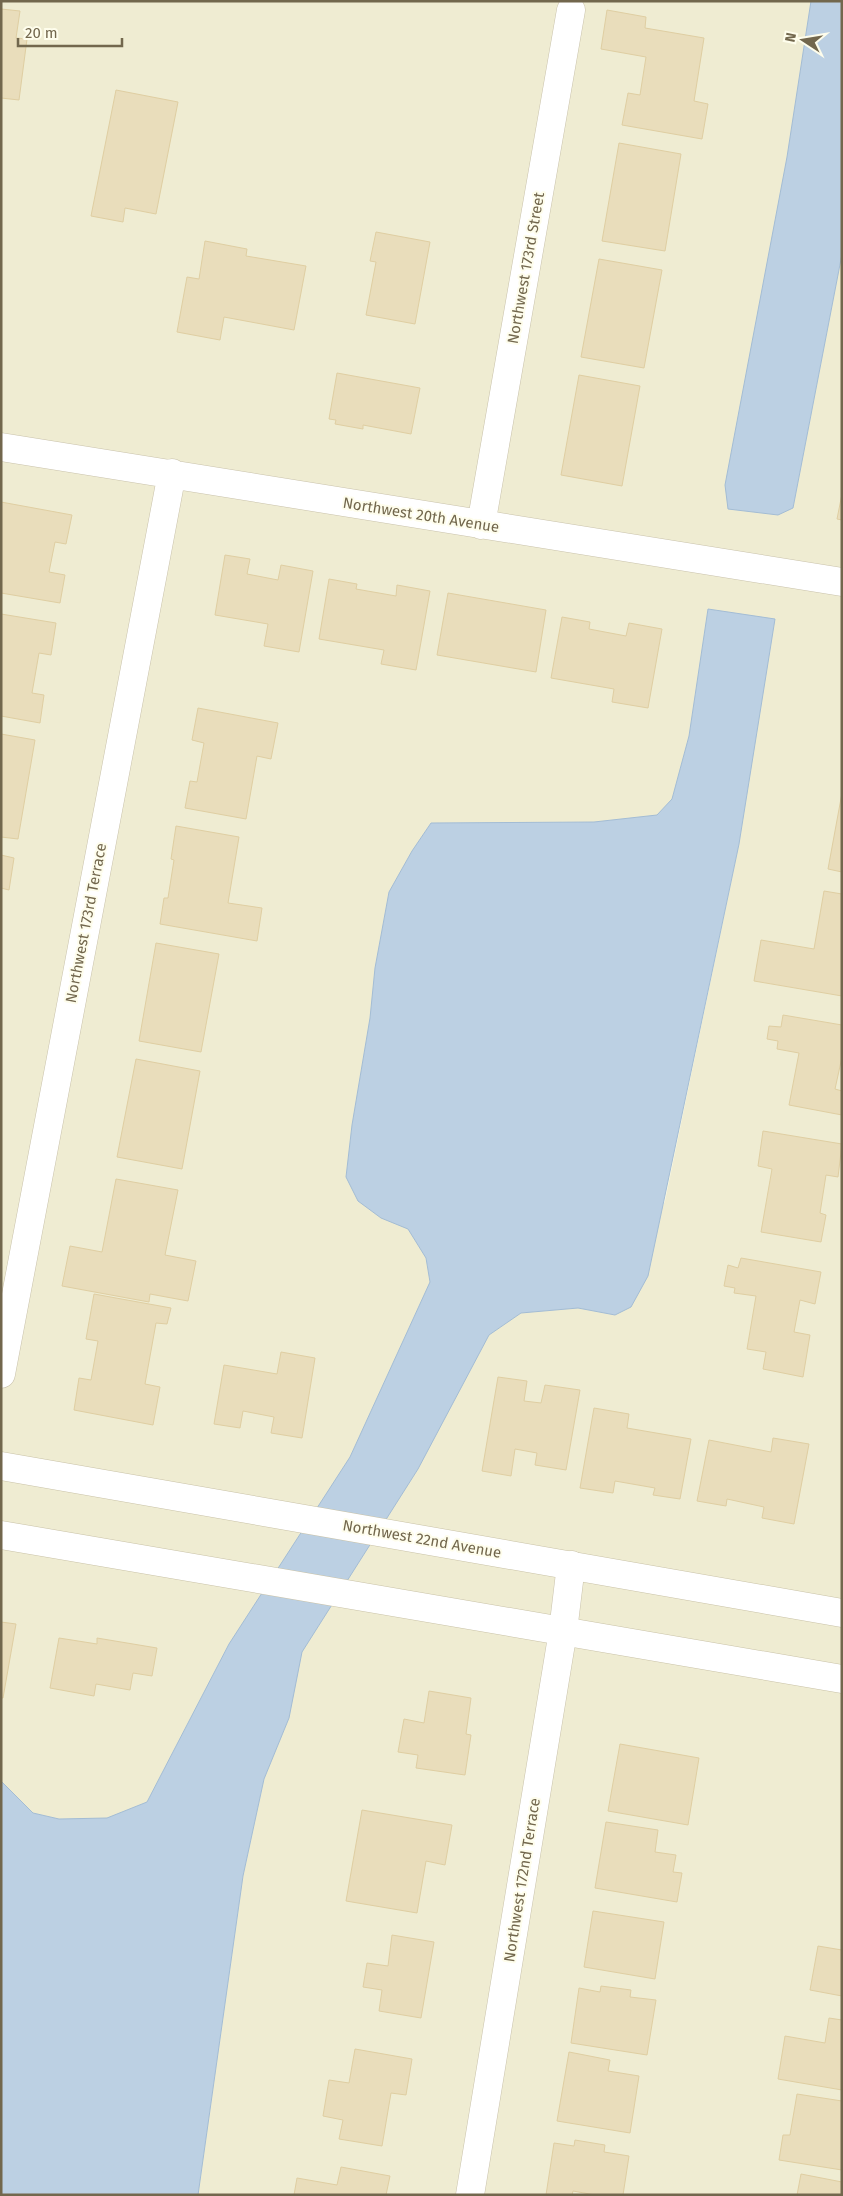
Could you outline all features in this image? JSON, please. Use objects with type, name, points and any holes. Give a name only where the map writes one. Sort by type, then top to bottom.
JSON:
[{"type":"street","name":"Northwest 173rd Street","points":[[480,525],[571,10]]},
{"type":"street","name":"Northwest 20th Avenue","points":[[1,447],[842,582]]},
{"type":"street","name":"Northwest 173rd Terrace","points":[[1,1374],[172,473]]},
{"type":"street","name":"Northwest 22nd Avenue","points":[[1,1466],[842,1613]]},
{"type":"street","points":[[1,1535],[842,1679]]},
{"type":"street","name":"Northwest 172nd Terrace","points":[[470,2195],[563,1631],[571,1565]]},
{"type":"shaded area","points":[[1,1],[811,1],[787,157],[793,508],[842,254],[842,2195],[198,2195],[243,1876],[264,1779],[289,1718],[229,1644],[147,1802],[107,1818],[59,1819],[33,1813],[1,1781]],"holes":[[[708,609],[774,619],[739,844],[665,1201],[615,1315],[578,1308],[521,1313],[489,1335],[417,1469],[350,1457],[430,1282],[426,1258],[408,1229],[346,1177],[352,1125],[370,1018],[375,968],[389,892],[412,851],[431,823],[594,822],[657,815],[672,799],[689,736]]]},
{"type":"water","points":[[811,1],[842,1],[842,254],[793,508],[778,515],[728,509],[725,485],[787,157]]},
{"type":"water","points":[[708,609],[775,619],[739,844],[648,1276],[631,1307],[615,1315],[578,1308],[521,1313],[489,1335],[418,1469],[302,1652],[289,1718],[264,1779],[243,1876],[198,2195],[1,2195],[1,1781],[33,1813],[59,1819],[107,1818],[147,1802],[229,1644],[350,1457],[430,1282],[426,1258],[408,1229],[381,1218],[358,1201],[346,1177],[352,1125],[370,1018],[375,968],[389,892],[412,851],[431,823],[594,822],[657,815],[672,799],[689,736]]},
{"type":"building","points":[[1,9],[20,11],[16,38],[27,39],[19,100],[1,98]]},
{"type":"building","points":[[607,10],[646,17],[645,28],[704,38],[694,101],[708,104],[702,139],[622,125],[628,93],[640,95],[646,57],[601,49]]},
{"type":"building","points":[[116,90],[178,102],[156,214],[125,208],[123,222],[91,216]]},
{"type":"building","points":[[619,143],[681,154],[665,251],[602,241]]},
{"type":"building","points":[[376,232],[430,242],[415,324],[366,315],[376,262],[370,261]]},
{"type":"building","points":[[205,241],[247,249],[246,256],[306,266],[294,330],[224,317],[220,340],[177,332],[187,277],[199,279]]},
{"type":"building","points":[[599,259],[662,270],[644,368],[581,357]]},
{"type":"building","points":[[337,373],[420,388],[411,434],[363,425],[363,429],[335,424],[336,420],[329,419]]},
{"type":"building","points":[[579,375],[640,386],[622,486],[561,475]]},
{"type":"building","points":[[842,494],[842,520],[837,519]]},
{"type":"building","points":[[1,502],[72,515],[66,544],[55,542],[49,572],[65,575],[60,603],[1,593]]},
{"type":"building","points":[[225,555],[250,559],[247,574],[278,580],[281,565],[313,571],[299,652],[264,646],[268,624],[215,615]]},
{"type":"building","points":[[329,579],[357,584],[356,589],[396,596],[397,585],[430,591],[416,670],[381,664],[384,650],[319,639]]},
{"type":"building","points":[[448,593],[546,610],[536,672],[437,655]]},
{"type":"building","points":[[1,614],[56,623],[51,655],[39,653],[32,693],[44,695],[40,723],[1,716]]},
{"type":"building","points":[[562,617],[590,622],[589,629],[626,636],[629,623],[662,629],[648,708],[612,702],[614,689],[551,678]]},
{"type":"building","points":[[198,708],[278,723],[271,759],[257,756],[246,819],[185,808],[190,781],[197,782],[204,743],[192,740]]},
{"type":"building","points":[[1,734],[35,740],[18,839],[1,837]]},
{"type":"building","points":[[842,793],[842,872],[828,869]]},
{"type":"building","points":[[176,826],[239,837],[228,903],[262,908],[257,941],[160,924],[164,898],[168,898],[174,860],[171,859]]},
{"type":"building","points":[[1,855],[14,858],[9,890],[1,888]]},
{"type":"building","points":[[824,891],[842,894],[842,996],[754,981],[761,940],[814,949]]},
{"type":"building","points":[[156,943],[219,954],[201,1052],[139,1041]]},
{"type":"building","points":[[783,1015],[842,1025],[842,1057],[835,1089],[842,1091],[842,1115],[789,1105],[799,1053],[777,1049],[778,1041],[767,1039],[769,1026],[781,1027]]},
{"type":"building","points":[[136,1059],[200,1071],[182,1169],[117,1157]]},
{"type":"building","points":[[763,1131],[842,1144],[838,1177],[826,1175],[820,1213],[826,1215],[821,1242],[761,1232],[772,1169],[758,1166]]},
{"type":"building","points":[[116,1179],[178,1190],[165,1255],[196,1261],[188,1301],[150,1294],[149,1302],[62,1286],[70,1246],[102,1252]]},
{"type":"building","points":[[741,1258],[821,1272],[815,1304],[800,1300],[794,1332],[810,1335],[803,1377],[763,1369],[766,1352],[747,1349],[756,1296],[734,1293],[735,1288],[724,1286],[728,1265],[738,1268]]},
{"type":"building","points":[[94,1294],[171,1308],[167,1324],[156,1323],[145,1384],[160,1387],[153,1425],[74,1410],[79,1378],[91,1380],[98,1341],[86,1339]]},
{"type":"building","points":[[281,1352],[315,1358],[302,1438],[271,1433],[274,1417],[243,1411],[240,1428],[214,1424],[224,1365],[277,1374]]},
{"type":"building","points":[[498,1377],[527,1381],[524,1401],[541,1403],[545,1385],[580,1390],[566,1470],[535,1465],[537,1453],[515,1449],[511,1476],[482,1471]]},
{"type":"building","points":[[594,1408],[629,1414],[627,1428],[691,1439],[680,1499],[653,1495],[655,1488],[615,1481],[613,1493],[580,1488]]},
{"type":"building","points":[[773,1438],[809,1444],[794,1524],[762,1518],[764,1507],[727,1499],[726,1506],[697,1501],[709,1440],[771,1452]]},
{"type":"building","points":[[1,1622],[16,1624],[3,1698],[1,1698]]},
{"type":"building","points":[[59,1638],[97,1644],[97,1638],[157,1648],[152,1676],[133,1673],[130,1690],[96,1684],[94,1696],[50,1688]]},
{"type":"building","points":[[429,1691],[471,1698],[466,1734],[471,1735],[465,1775],[416,1768],[418,1755],[398,1752],[404,1719],[424,1723]]},
{"type":"building","points":[[620,1744],[699,1758],[688,1825],[608,1811]]},
{"type":"building","points":[[362,1810],[452,1825],[445,1865],[426,1861],[417,1913],[346,1901]]},
{"type":"building","points":[[606,1822],[658,1830],[655,1852],[676,1855],[673,1872],[682,1873],[677,1902],[595,1888]]},
{"type":"building","points":[[593,1911],[664,1922],[655,1979],[584,1967]]},
{"type":"building","points":[[392,1935],[434,1942],[421,2018],[379,2011],[382,1990],[363,1987],[367,1963],[388,1966]]},
{"type":"building","points":[[818,1946],[842,1950],[842,1996],[810,1990]]},
{"type":"building","points":[[601,1986],[631,1990],[630,1997],[656,2000],[647,2055],[571,2043],[579,1988],[600,1992]]},
{"type":"building","points":[[829,2018],[842,2020],[842,2090],[778,2079],[785,2036],[825,2043]]},
{"type":"building","points":[[355,2049],[412,2059],[406,2095],[391,2093],[382,2146],[339,2139],[343,2120],[323,2116],[329,2080],[349,2083]]},
{"type":"building","points":[[569,2052],[610,2060],[608,2071],[639,2076],[630,2133],[557,2121]]},
{"type":"building","points":[[797,2094],[842,2101],[842,2170],[779,2160],[783,2135],[790,2135]]},
{"type":"building","points":[[575,2140],[605,2145],[604,2152],[629,2156],[623,2195],[595,2195],[573,2191],[572,2195],[546,2195],[554,2143],[574,2146]]},
{"type":"building","points":[[341,2167],[390,2176],[386,2195],[294,2195],[297,2178],[337,2185]]},
{"type":"building","points":[[801,2174],[842,2182],[842,2195],[797,2195]]}]
